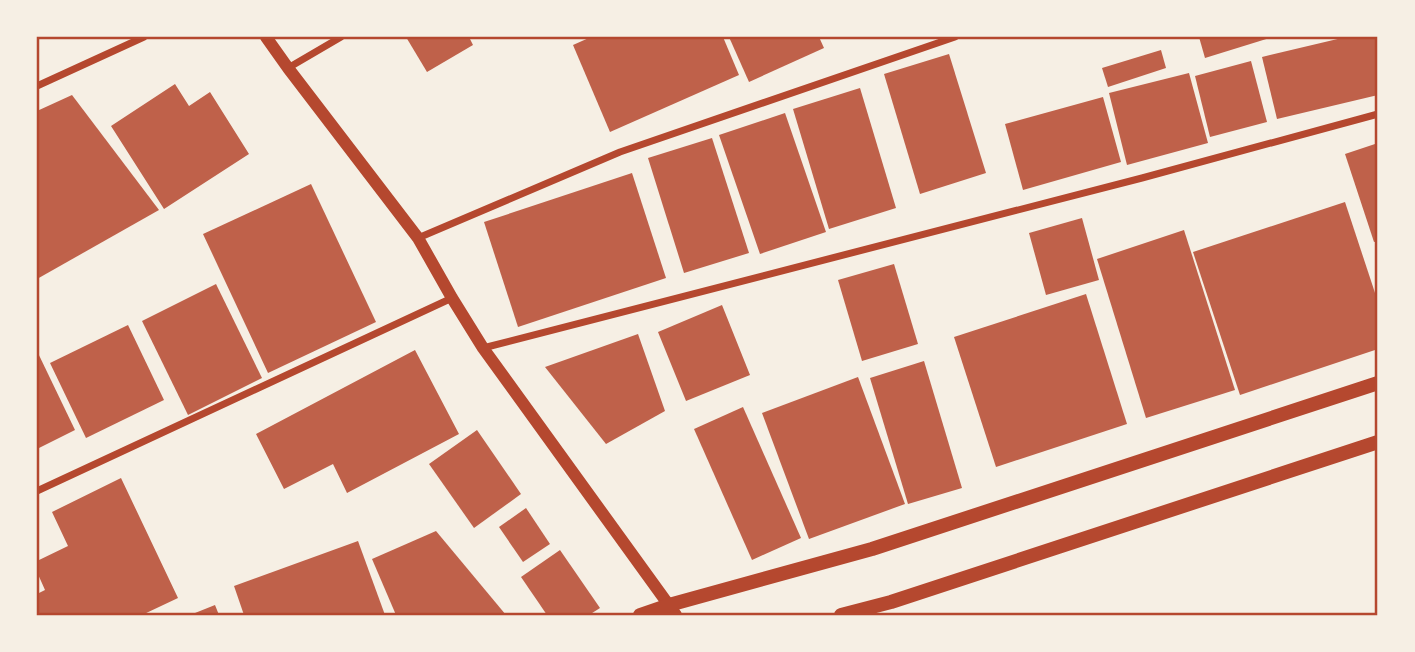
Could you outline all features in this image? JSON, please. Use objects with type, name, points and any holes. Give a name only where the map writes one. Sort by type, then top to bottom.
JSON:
[{"type":"main road","points":[[640,615],[673,610],[872,549],[1378,383]]},
{"type":"main road","points":[[841,615],[891,602],[1378,442]]},
{"type":"street","points":[[37,86],[144,37]]},
{"type":"street","points":[[266,37],[418,238],[483,348],[673,610]]},
{"type":"street","points":[[288,68],[341,37]]},
{"type":"street","points":[[418,238],[620,152],[955,37]]},
{"type":"street","points":[[483,348],[1142,178],[1378,114]]},
{"type":"street","points":[[37,491],[452,298]]},
{"type":"building","points":[[406,37],[469,37],[473,45],[427,72]]},
{"type":"building","points":[[591,37],[723,37],[739,75],[610,132],[573,45]]},
{"type":"building","points":[[729,37],[819,37],[824,48],[749,82]]},
{"type":"building","points":[[1199,37],[1273,37],[1205,58]]},
{"type":"building","points":[[1346,37],[1378,37],[1378,95],[1277,119],[1262,57]]},
{"type":"building","points":[[1161,50],[1166,68],[1108,87],[1102,68]]},
{"type":"building","points":[[949,54],[986,173],[920,194],[884,74]]},
{"type":"building","points":[[1251,61],[1267,122],[1210,137],[1195,76]]},
{"type":"building","points":[[1189,73],[1208,143],[1127,165],[1109,93]]},
{"type":"building","points":[[175,84],[189,106],[210,92],[249,154],[164,209],[111,126]]},
{"type":"building","points":[[860,88],[896,208],[829,229],[793,109]]},
{"type":"building","points":[[72,95],[159,210],[37,279],[37,111]]},
{"type":"building","points":[[1103,97],[1121,162],[1023,190],[1005,124]]},
{"type":"building","points":[[785,113],[826,232],[760,254],[719,135]]},
{"type":"building","points":[[712,138],[749,253],[684,273],[648,158]]},
{"type":"building","points":[[1378,143],[1378,241],[1374,242],[1345,154]]},
{"type":"building","points":[[632,173],[666,278],[518,327],[484,222]]},
{"type":"building","points":[[311,184],[376,322],[268,373],[203,234]]},
{"type":"building","points":[[1345,202],[1378,302],[1378,349],[1240,395],[1193,252]]},
{"type":"building","points":[[1082,218],[1099,280],[1046,295],[1029,233]]},
{"type":"building","points":[[1184,230],[1235,390],[1146,418],[1097,259]]},
{"type":"building","points":[[894,264],[918,344],[862,361],[838,280]]},
{"type":"building","points":[[216,284],[262,378],[188,415],[142,321]]},
{"type":"building","points":[[1086,294],[1127,424],[996,467],[954,337]]},
{"type":"building","points":[[722,305],[750,375],[686,401],[658,332]]},
{"type":"building","points":[[128,325],[164,400],[86,438],[50,363]]},
{"type":"building","points":[[638,334],[665,411],[606,444],[545,367]]},
{"type":"building","points":[[415,350],[459,434],[347,493],[333,464],[284,489],[256,434]]},
{"type":"building","points":[[37,351],[75,430],[37,449]]},
{"type":"building","points":[[924,361],[962,488],[908,504],[870,378]]},
{"type":"building","points":[[858,377],[905,504],[809,539],[762,413]]},
{"type":"building","points":[[743,407],[801,538],[752,560],[694,429]]},
{"type":"building","points":[[477,430],[521,494],[474,528],[429,464]]},
{"type":"building","points":[[121,478],[178,598],[142,615],[39,615],[37,594],[45,590],[37,572],[37,561],[68,546],[52,512]]},
{"type":"building","points":[[526,508],[550,544],[523,562],[499,527]]},
{"type":"building","points":[[436,531],[506,615],[396,615],[372,559]]},
{"type":"building","points":[[358,541],[385,615],[244,615],[234,586]]},
{"type":"building","points":[[560,550],[600,608],[589,615],[547,615],[521,577]]},
{"type":"building","points":[[215,605],[219,615],[190,615]]}]
